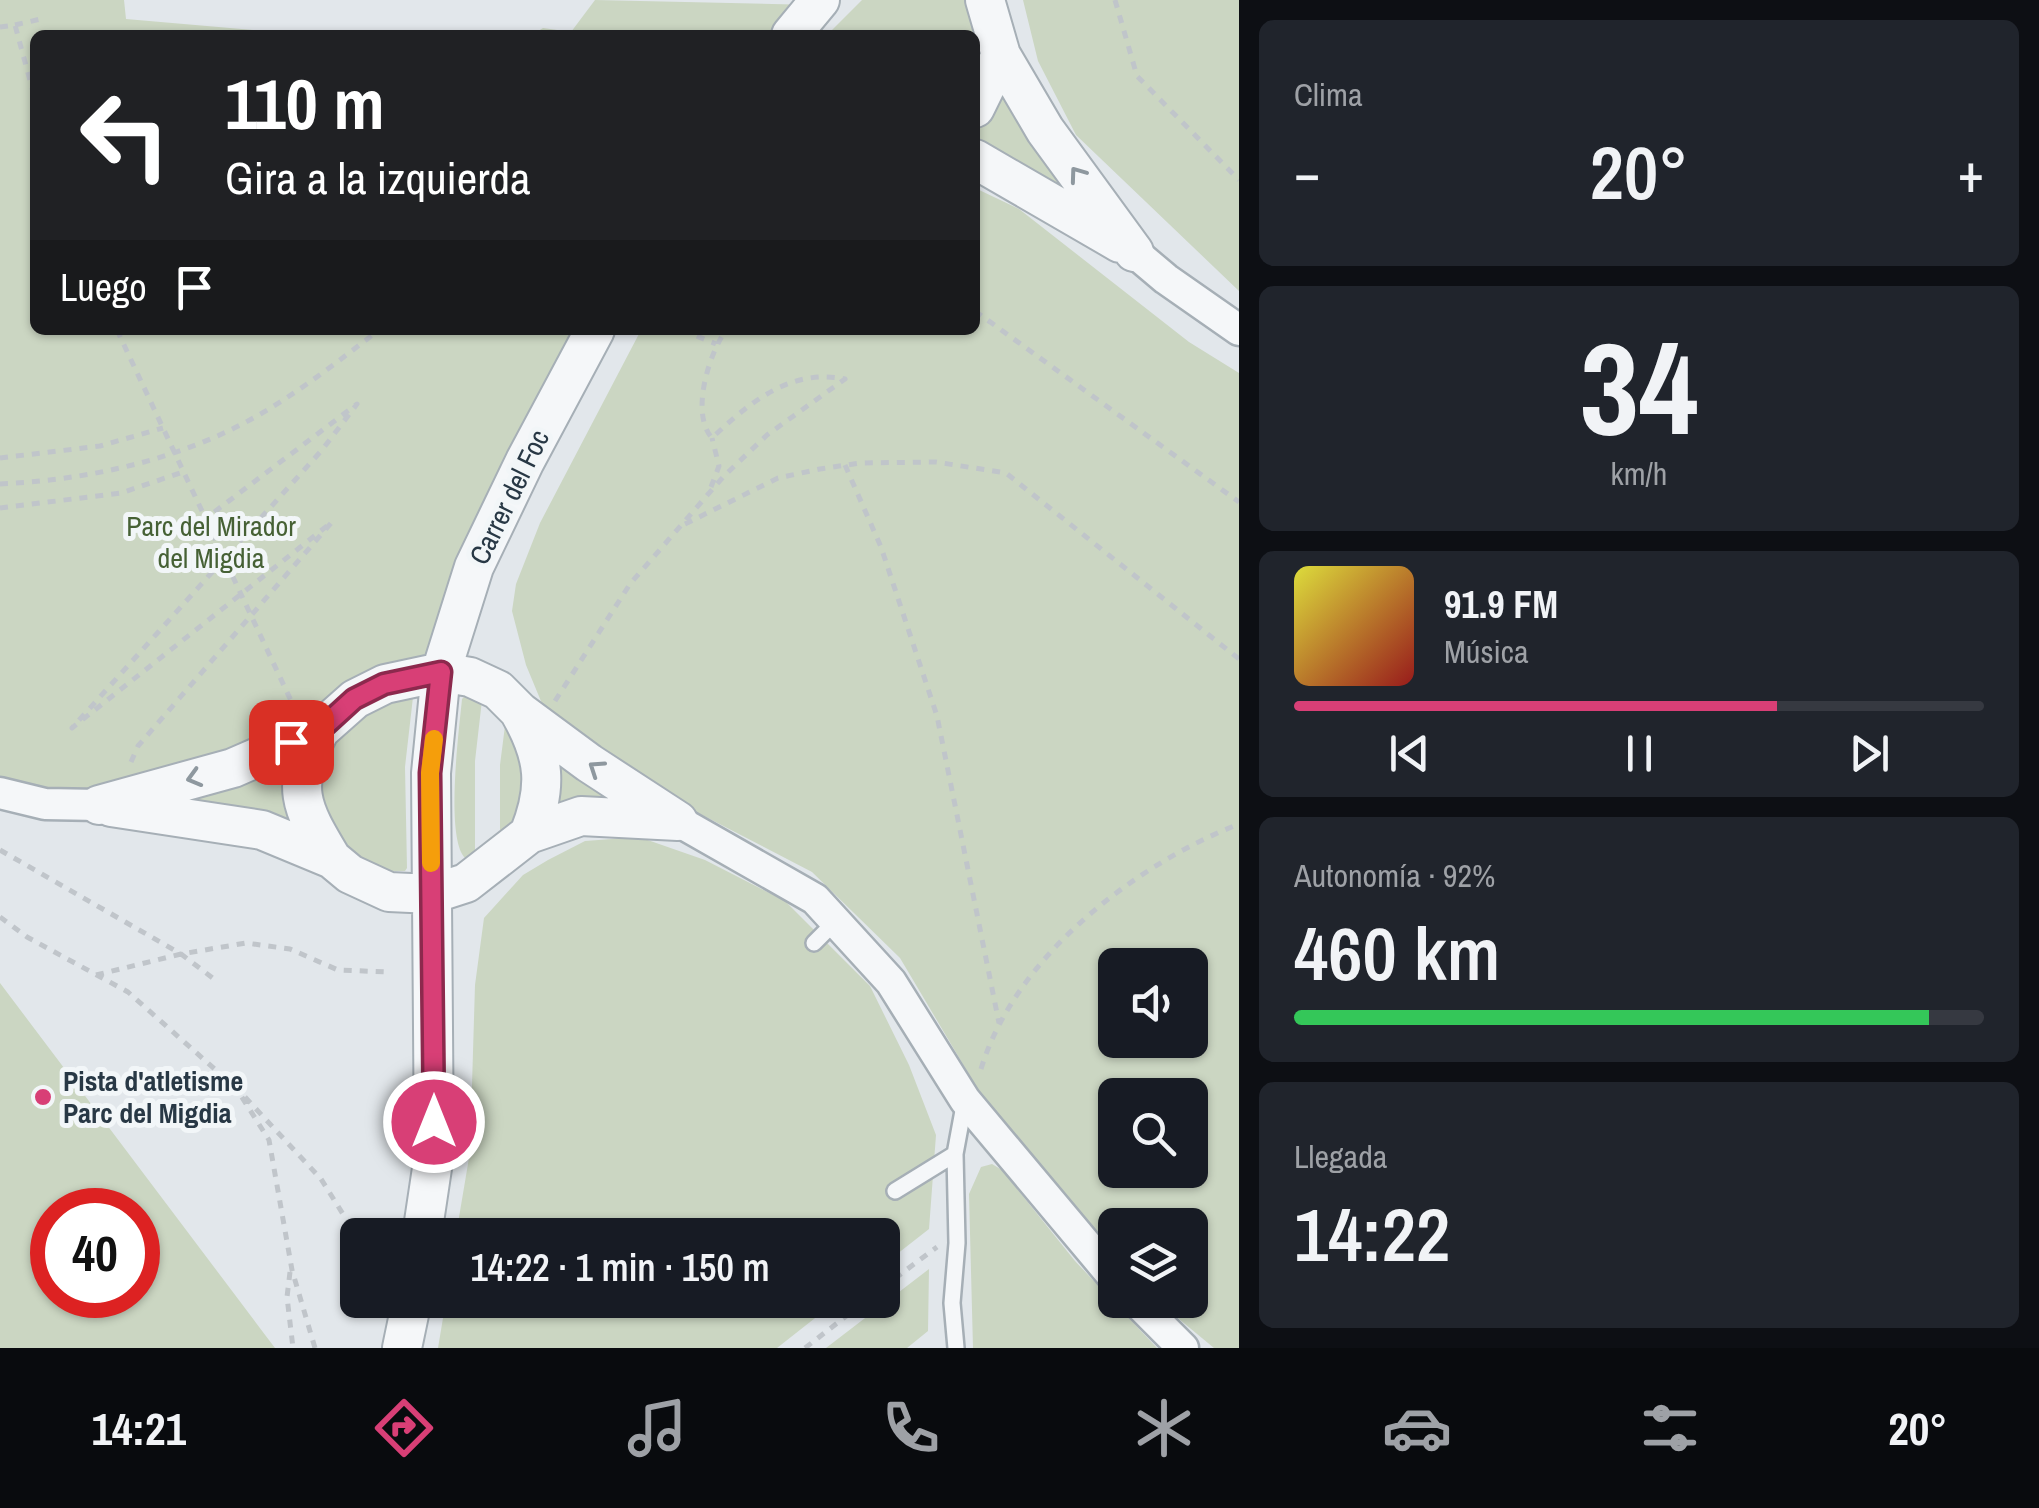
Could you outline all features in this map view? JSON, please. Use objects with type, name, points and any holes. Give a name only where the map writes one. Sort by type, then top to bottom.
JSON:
[{"type":"street","points":[[985,0],[1001,55],[1044,130],[1134,252]]},
{"type":"street","points":[[980,98],[1001,55]]},
{"type":"street","points":[[980,162],[1134,252],[1239,330]]},
{"type":"street","name":"Carrer del Foc","points":[[425,1218],[434,1155],[430,773],[441,672],[474,568],[592,335]]},
{"type":"street","points":[[99,805],[233,768],[308,722],[384,684],[441,672],[470,677],[537,707],[590,763],[678,821],[816,899],[892,982],[1098,1256]]},
{"type":"street","points":[[529,834],[538,813],[543,768],[534,738],[537,707]]},
{"type":"street","points":[[308,722],[301,798],[311,824],[332,858],[350,874],[389,892],[432,894],[466,882],[529,834],[581,816],[678,821]]},
{"type":"street","points":[[0,793],[45,804],[99,805],[262,830],[332,858]]},
{"type":"street","points":[[402,1348],[408,1318]]},
{"type":"street","points":[[1153,1318],[1183,1348]]},
{"type":"lane","points":[[814,942],[836,921]]},
{"type":"lane","points":[[956,1348],[952,1303],[957,1243],[954,1154],[972,1088]]},
{"type":"lane","points":[[895,1191],[954,1154]]},
{"type":"path","points":[[1115,0],[1137,76],[1239,180]]},
{"type":"path","points":[[0,27],[45,18]]},
{"type":"path","points":[[15,24],[30,81]]},
{"type":"path","points":[[980,315],[1239,502]]},
{"type":"path","points":[[119,335],[250,617],[308,722]]},
{"type":"path","points":[[0,484],[87,476],[175,454],[245,423],[315,379],[372,335]]},
{"type":"path","points":[[694,335],[716,344]]},
{"type":"path","points":[[708,495],[720,466],[703,420],[704,382],[722,335]]},
{"type":"path","points":[[537,707],[630,584],[741,457],[845,379],[808,376],[788,383],[737,414],[712,438]]},
{"type":"path","points":[[127,771],[138,746],[332,522],[72,728],[322,450],[357,404],[205,519]]},
{"type":"path","points":[[0,458],[100,446],[163,428]]},
{"type":"path","points":[[681,526],[778,478],[845,465],[936,462],[1006,473],[1239,659]]},
{"type":"path","points":[[845,465],[881,547],[937,716],[999,1023]]},
{"type":"path","points":[[0,508],[121,493],[183,472]]},
{"type":"path","points":[[972,1088],[999,1023],[1028,980],[1077,928],[1173,853],[1239,824]]},
{"type":"path","points":[[0,850],[181,954],[214,979]]},
{"type":"path","points":[[0,917],[27,937],[128,992],[284,1136],[321,1179],[345,1218]]},
{"type":"path","points":[[96,975],[181,954],[246,944],[290,949],[338,970],[390,972]]},
{"type":"path","points":[[236,1088],[268,1140],[291,1264],[315,1348]]},
{"type":"path","points":[[900,1275],[944,1244]]},
{"type":"path","points":[[291,1264],[287,1297],[293,1348]]},
{"type":"path","points":[[804,1348],[843,1318]]},
{"type":"green space","name":"Parc del Mirador del Migdia","points":[[0,0],[124,0],[126,19],[254,30],[30,30],[30,335],[593,335],[441,672],[99,805],[0,793]]},
{"type":"green space","points":[[595,0],[815,5],[795,30],[572,30]]},
{"type":"green space","points":[[862,0],[967,0],[978,30],[832,30]]},
{"type":"green space","points":[[1023,0],[1239,0],[1239,291],[1076,135],[1038,61]]},
{"type":"green space","points":[[1001,80],[1080,199],[980,150],[980,115]]},
{"type":"green space","points":[[980,190],[1019,209],[1189,342],[1239,373],[1239,1348],[1214,1348],[1178,1318],[1208,1318],[1208,1208],[1098,1208],[1098,1237],[996,1120],[900,958],[812,872],[648,787],[543,706],[526,665],[512,611],[516,584],[540,523],[638,335],[980,335]]},
{"type":"green space","points":[[466,695],[482,700],[475,761],[475,855],[465,858],[459,846],[454,807],[462,699]]},
{"type":"green space","points":[[413,697],[405,767],[407,868],[385,871],[343,852],[314,781],[334,732],[384,700]]},
{"type":"green space","points":[[506,718],[522,749],[526,780],[519,810],[500,839],[500,765]]},
{"type":"green space","points":[[294,755],[295,826],[186,806],[183,796]]},
{"type":"green space","points":[[554,756],[627,803],[547,815]]},
{"type":"green space","points":[[639,837],[705,860],[785,901],[870,986],[909,1065],[936,1135],[929,1229],[900,1252],[900,1218],[459,1218],[470,1152],[475,985],[484,918],[523,875],[585,841]]},
{"type":"green space","name":"Pista d'atletisme Parc del Migdia","points":[[0,983],[154,1188],[30,1188],[30,1318],[160,1318],[160,1195],[275,1348],[0,1348]]},
{"type":"green space","points":[[992,1164],[1002,1170],[1098,1285],[1098,1318],[1129,1318],[1157,1348],[973,1348],[969,1194],[981,1167]]},
{"type":"green space","points":[[929,1269],[928,1331],[907,1348],[826,1348],[865,1318],[900,1318],[900,1291]]},
{"type":"green space","points":[[443,1318],[815,1318],[777,1348],[438,1348]]},
{"type":"slow traffic","points":[[431,863],[430,773],[434,739]]},
{"type":"place","name":"Pista d'atletisme Parc del Migdia","points":[[43,1097]]},
{"type":"route","points":[[291,742],[320,730],[354,699],[384,684],[441,672],[430,773],[434,1122]]}]
